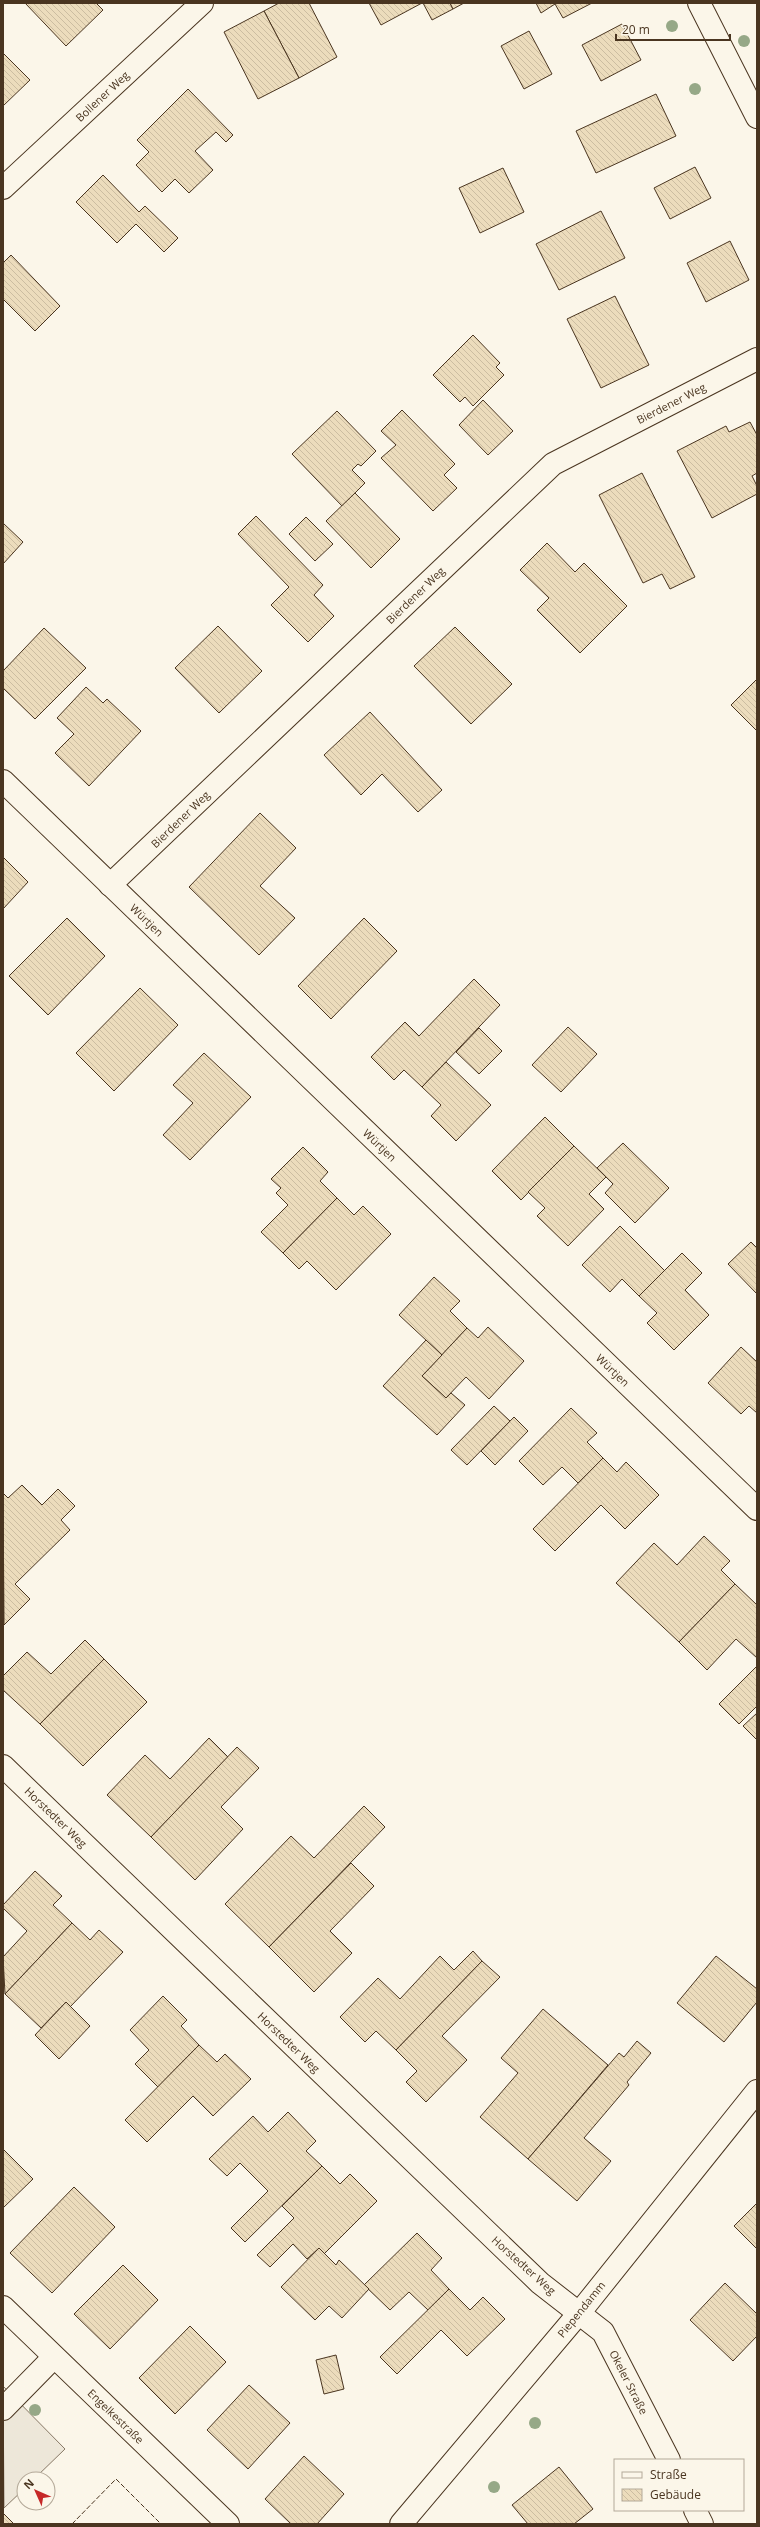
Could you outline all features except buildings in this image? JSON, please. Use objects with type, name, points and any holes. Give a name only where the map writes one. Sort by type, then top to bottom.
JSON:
[{"type":"street","name":"Bollener Weg","points":[[3,188],[202,3]]},
{"type":"street","points":[[699,3],[757,117]]},
{"type":"street","name":"Bierdener Weg","points":[[110,885],[553,464],[757,359]]},
{"type":"street","name":"Würtjen","points":[[3,781],[757,1510]]},
{"type":"street","name":"Horstedter Weg","points":[[3,1766],[540,2283],[580,2312]]},
{"type":"street","name":"Piependamm","points":[[401,2524],[580,2312],[757,2091]]},
{"type":"street","name":"Engelkestraße","points":[[3,2307],[228,2524]]},
{"type":"street","name":"Okeler Straße","points":[[580,2312],[603,2332],[668,2459]]},
{"type":"street","points":[[3,2409],[54,2357]]},
{"type":"street","points":[[696,2511],[702,2524]]},
{"type":"shaded area","points":[[3,2386],[65,2449],[42,2471],[16,2471],[16,2497],[4,2508]]},
{"type":"fence","points":[[72,2524],[116,2479],[161,2524]]}]
